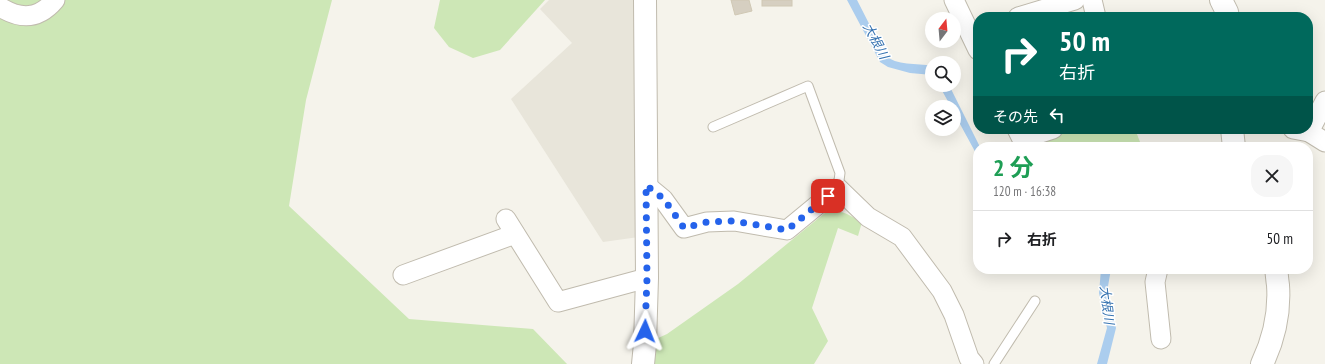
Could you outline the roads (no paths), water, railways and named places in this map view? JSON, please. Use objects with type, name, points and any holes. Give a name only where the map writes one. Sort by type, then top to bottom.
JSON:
[{"type":"street","points":[[0,7],[10,14],[21,16],[35,15],[49,7],[55,0]]},
{"type":"street","points":[[643,364],[647,278],[645,0]]},
{"type":"street","points":[[954,0],[973,28]]},
{"type":"street","points":[[1035,12],[1075,0]]},
{"type":"street","points":[[1092,0],[1095,12]]},
{"type":"street","points":[[1221,0],[1227,12]]},
{"type":"street","points":[[1313,116],[1325,101]]},
{"type":"street","points":[[1020,134],[1022,139],[1038,134]]},
{"type":"street","points":[[1308,134],[1325,142]]},
{"type":"street","points":[[646,185],[664,199],[684,228],[707,222],[734,221],[787,230],[838,188],[868,217],[902,237],[942,291],[954,316],[969,358],[974,364]]},
{"type":"street","points":[[403,275],[510,226],[558,302],[647,278]]},
{"type":"street","points":[[1157,274],[1155,282],[1161,339]]},
{"type":"street","points":[[1262,364],[1275,328],[1279,302],[1276,274]]},
{"type":"lane","points":[[713,127],[808,86],[840,173],[838,188]]},
{"type":"lane","points":[[994,364],[1035,300]]},
{"type":"water","name":"大根川","points":[[847,0],[857,0],[885,55],[890,59],[901,63],[925,65],[925,74],[910,73],[888,67],[880,62]]},
{"type":"water","points":[[943,92],[952,92],[956,100],[947,100]]},
{"type":"water","points":[[961,109],[978,142],[973,142],[973,148],[961,126]]},
{"type":"water","name":"大根川","points":[[1101,274],[1110,274],[1107,292],[1116,328],[1107,364],[1097,364],[1107,328],[1099,293]]}]
